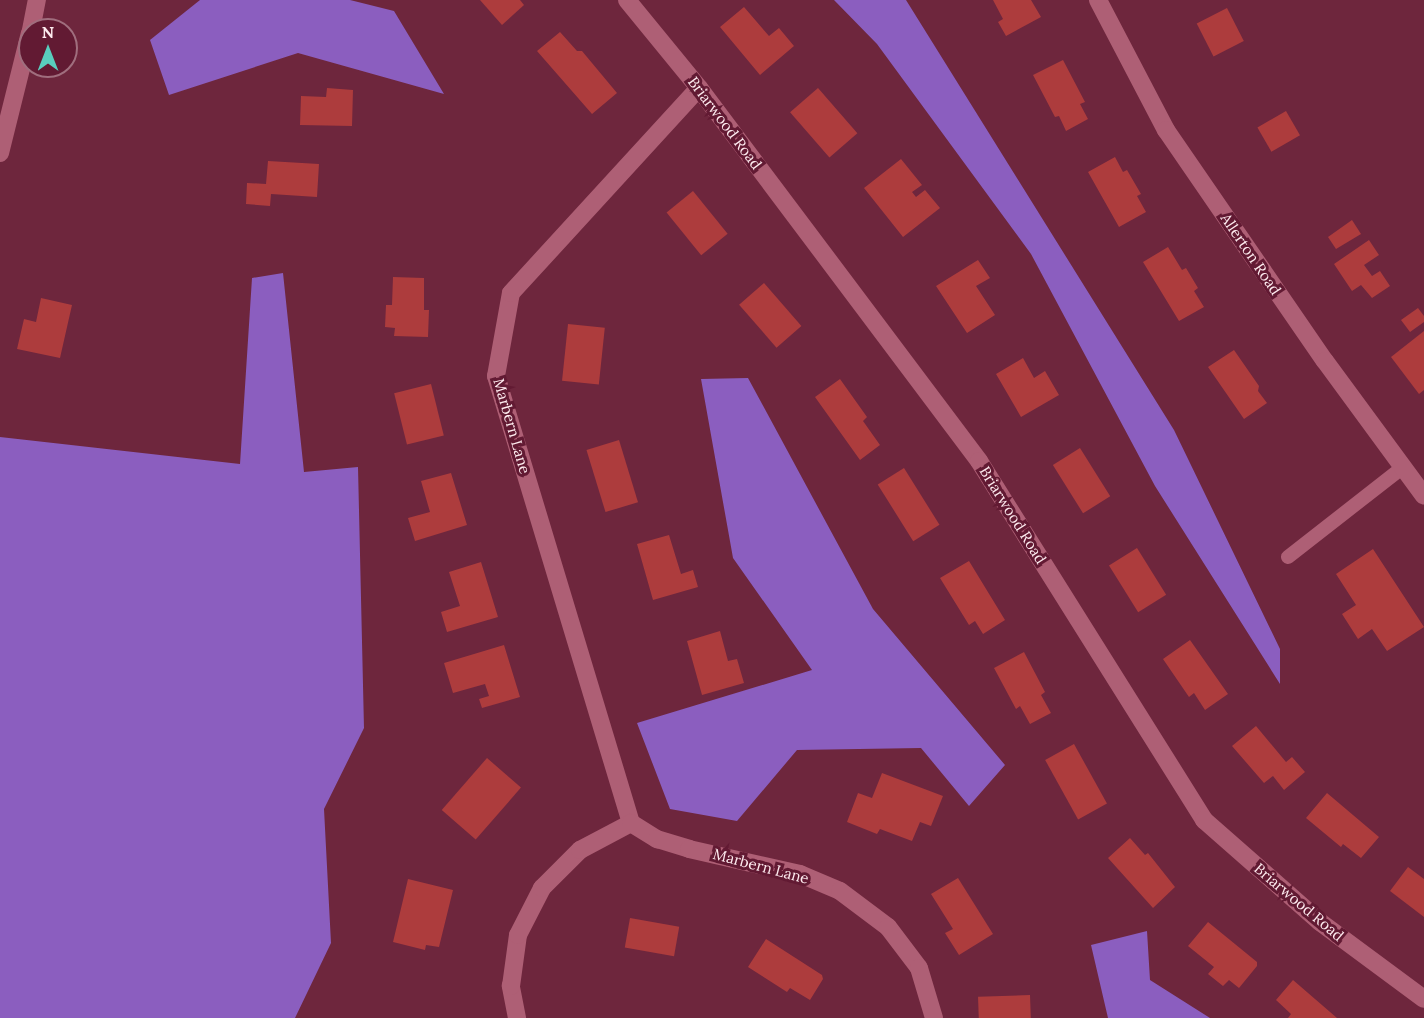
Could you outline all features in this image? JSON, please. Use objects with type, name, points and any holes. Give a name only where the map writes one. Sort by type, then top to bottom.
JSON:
[{"type":"street","points":[[33,18],[37,0]]},
{"type":"street","name":"Briarwood Road","points":[[627,0],[699,88],[979,461],[1204,820],[1320,922],[1424,999]]},
{"type":"street","name":"Allerton Road","points":[[1098,0],[1166,130],[1325,361],[1424,496]]},
{"type":"street","points":[[0,153],[19,78]]},
{"type":"street","name":"Marbern Lane","points":[[699,88],[511,293],[496,375],[631,823],[668,842],[800,874],[840,891],[888,927],[919,968],[934,1018]]},
{"type":"street","points":[[517,1018],[511,987],[518,935],[542,888],[580,850],[631,823]]},
{"type":"lane","points":[[1288,557],[1403,467]]},
{"type":"shaded area","points":[[200,0],[350,0],[394,11],[444,94],[298,53],[169,95],[150,40]]},
{"type":"shaded area","points":[[834,0],[906,0],[1174,430],[1280,649],[1280,684],[1155,486],[1031,254],[877,44]]},
{"type":"shaded area","points":[[283,273],[304,472],[358,467],[364,728],[324,809],[331,943],[295,1018],[0,1018],[0,437],[240,464],[252,278]]},
{"type":"shaded area","points":[[748,378],[873,609],[1005,765],[969,806],[921,748],[797,750],[737,821],[670,809],[637,723],[812,670],[733,558],[701,379]]},
{"type":"shaded area","points":[[1147,931],[1150,980],[1210,1018],[1108,1018],[1091,945]]},
{"type":"building","points":[[480,0],[520,0],[524,5],[502,25]]},
{"type":"building","points":[[993,0],[1031,0],[1041,17],[1006,36],[998,22],[1003,19]]},
{"type":"building","points":[[744,7],[769,36],[779,28],[794,46],[760,75],[720,27]]},
{"type":"building","points":[[1227,8],[1244,41],[1214,56],[1197,23]]},
{"type":"building","points":[[560,32],[577,51],[582,51],[617,93],[592,114],[537,51]]},
{"type":"building","points":[[1063,60],[1085,102],[1080,104],[1088,119],[1066,131],[1059,116],[1055,117],[1033,75]]},
{"type":"building","points":[[327,88],[353,90],[352,126],[300,125],[301,96],[326,97]]},
{"type":"building","points":[[818,88],[857,133],[829,158],[790,112]]},
{"type":"building","points":[[1286,111],[1300,135],[1271,152],[1257,128]]},
{"type":"building","points":[[1115,157],[1123,172],[1127,170],[1141,194],[1137,196],[1146,212],[1119,227],[1088,172]]},
{"type":"building","points":[[901,159],[922,185],[912,192],[916,197],[925,190],[940,208],[903,237],[864,188]]},
{"type":"building","points":[[268,161],[319,164],[317,197],[271,194],[270,206],[246,204],[247,183],[266,184]]},
{"type":"building","points":[[693,191],[728,234],[701,255],[667,212]]},
{"type":"building","points":[[1352,220],[1361,234],[1336,249],[1328,237]]},
{"type":"building","points":[[1369,240],[1379,255],[1364,265],[1372,276],[1380,271],[1390,286],[1372,298],[1361,285],[1352,291],[1334,264]]},
{"type":"building","points":[[1168,247],[1182,270],[1186,268],[1198,288],[1194,291],[1204,307],[1179,321],[1143,262]]},
{"type":"building","points":[[978,260],[990,278],[976,286],[995,315],[967,333],[936,286]]},
{"type":"building","points":[[393,277],[424,278],[424,310],[429,310],[428,337],[394,336],[395,328],[385,327],[386,305],[392,305]]},
{"type":"building","points":[[764,283],[801,326],[776,348],[739,305]]},
{"type":"building","points":[[41,298],[72,305],[60,358],[17,349],[24,319],[36,322]]},
{"type":"building","points":[[1418,308],[1424,316],[1424,322],[1410,332],[1401,320]]},
{"type":"building","points":[[568,324],[605,328],[599,385],[562,381]]},
{"type":"building","points":[[1424,331],[1424,390],[1419,394],[1391,357]]},
{"type":"building","points":[[1234,350],[1259,386],[1258,391],[1267,403],[1244,419],[1208,367]]},
{"type":"building","points":[[1023,358],[1034,378],[1045,371],[1059,395],[1021,417],[996,374]]},
{"type":"building","points":[[840,379],[867,417],[863,421],[880,445],[860,460],[815,397]]},
{"type":"building","points":[[431,384],[444,435],[407,445],[394,393]]},
{"type":"building","points":[[619,440],[638,502],[605,512],[586,450]]},
{"type":"building","points":[[1080,448],[1110,496],[1083,513],[1053,465]]},
{"type":"building","points":[[904,468],[940,525],[913,541],[878,484]]},
{"type":"building","points":[[451,473],[467,525],[415,541],[408,518],[430,512],[421,481]]},
{"type":"building","points":[[669,535],[681,574],[693,570],[698,587],[653,600],[637,544]]},
{"type":"building","points":[[1137,548],[1166,595],[1138,612],[1109,565]]},
{"type":"building","points":[[1373,549],[1424,627],[1387,651],[1372,629],[1358,639],[1342,614],[1356,605],[1336,574]]},
{"type":"building","points":[[969,561],[1005,620],[983,634],[975,621],[969,625],[940,578]]},
{"type":"building","points":[[481,562],[498,617],[447,632],[441,612],[460,606],[449,572]]},
{"type":"building","points":[[720,631],[728,661],[737,659],[744,683],[702,695],[687,641]]},
{"type":"building","points":[[1190,640],[1228,694],[1205,710],[1194,693],[1189,697],[1163,659]]},
{"type":"building","points":[[504,645],[520,697],[482,708],[479,699],[489,696],[485,684],[453,693],[444,663]]},
{"type":"building","points":[[1024,652],[1045,692],[1041,695],[1051,713],[1030,724],[1020,706],[1016,709],[994,668]]},
{"type":"building","points":[[1256,726],[1286,762],[1292,757],[1305,772],[1284,790],[1273,776],[1264,783],[1232,746]]},
{"type":"building","points":[[1074,744],[1107,803],[1078,819],[1045,760]]},
{"type":"building","points":[[487,758],[521,788],[476,840],[442,810]]},
{"type":"building","points":[[882,773],[943,796],[931,826],[920,822],[912,841],[880,829],[877,834],[847,822],[858,793],[872,798]]},
{"type":"building","points":[[1327,793],[1379,837],[1361,858],[1343,844],[1341,847],[1306,818]]},
{"type":"building","points":[[1130,838],[1145,855],[1148,853],[1175,887],[1153,908],[1108,858]]},
{"type":"building","points":[[1408,867],[1424,879],[1424,917],[1390,891]]},
{"type":"building","points":[[958,878],[993,934],[959,955],[945,933],[953,929],[931,894]]},
{"type":"building","points":[[408,879],[453,890],[439,947],[426,945],[425,950],[393,942]]},
{"type":"building","points":[[630,918],[679,927],[674,956],[625,948]]},
{"type":"building","points":[[1208,922],[1257,962],[1257,966],[1239,988],[1229,980],[1223,986],[1208,974],[1214,967],[1188,946]]},
{"type":"building","points":[[766,939],[822,975],[823,979],[810,1000],[790,988],[787,992],[748,967]]},
{"type":"building","points":[[1293,980],[1337,1018],[1288,1018],[1291,1014],[1276,1000]]},
{"type":"building","points":[[1030,995],[1031,1018],[979,1018],[978,997]]}]
